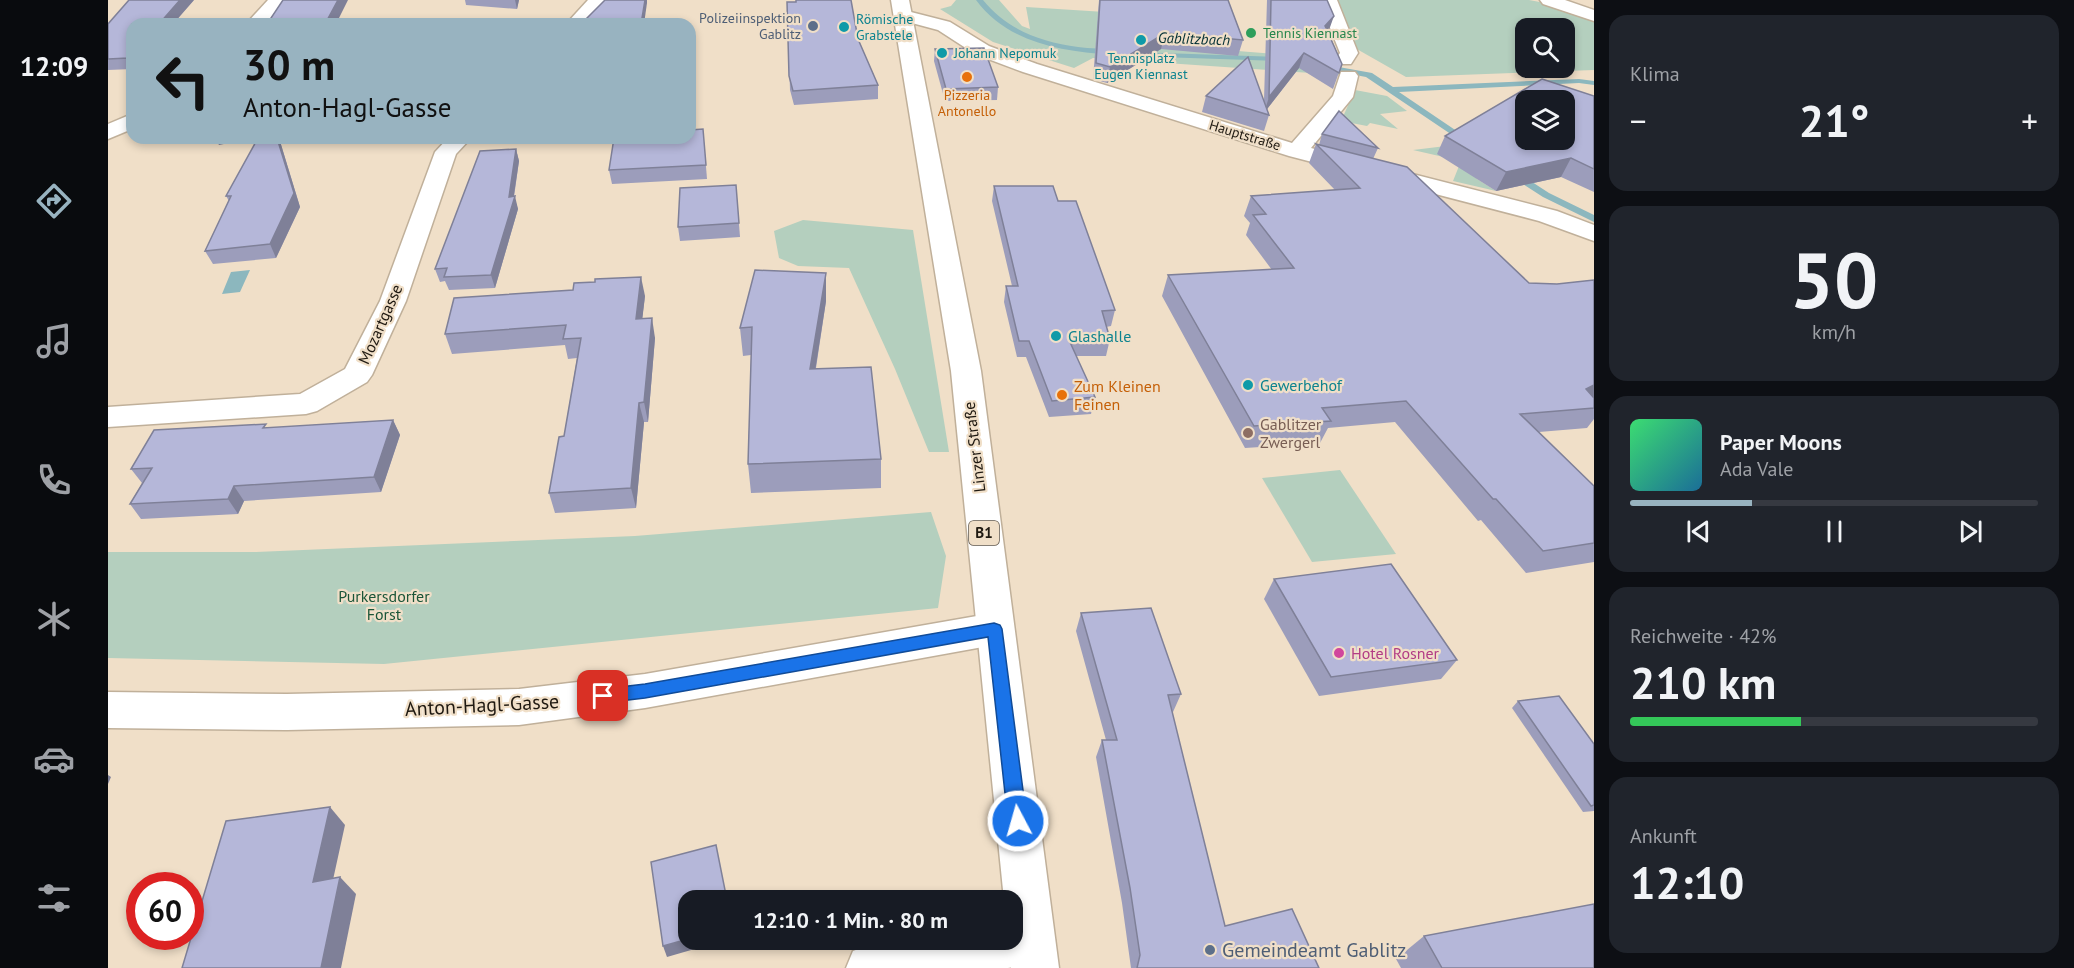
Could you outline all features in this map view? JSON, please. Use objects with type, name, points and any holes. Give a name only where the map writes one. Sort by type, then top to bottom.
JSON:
[{"type":"street","points":[[261,18],[278,0]]},
{"type":"street","points":[[580,18],[597,0]]},
{"type":"street","points":[[1297,151],[1343,97],[1349,53],[1328,0]]},
{"type":"street","points":[[1549,0],[1594,16]]},
{"type":"street","name":"Hauptstraße","points":[[902,8],[945,26],[982,50],[1000,58],[1297,151],[1548,216],[1594,234]]},
{"type":"street","name":"Linzer Straße","points":[[902,8],[966,371],[1033,954]]},
{"type":"street","points":[[108,133],[126,123]]},
{"type":"street","name":"Mozartgasse","points":[[108,417],[306,404],[357,375],[393,301],[446,152],[454,144]]},
{"type":"street","name":"Anton-Hagl-Gasse","points":[[108,710],[287,712],[519,706],[645,691],[994,629]]},
{"type":"street","points":[[870,968],[1033,954]]},
{"type":"green space","points":[[956,0],[999,0],[1022,26],[1030,29],[1026,7],[1184,17],[1096,43],[1162,49],[1163,45],[1325,58],[1337,62],[1341,75],[1093,58],[1074,68],[993,42],[940,9],[951,6]]},
{"type":"green space","points":[[1336,0],[1529,0],[1545,3],[1594,22],[1594,70],[1575,71],[1575,18],[1515,18],[1515,73],[1406,77],[1355,48]]},
{"type":"green space","points":[[1355,90],[1387,96],[1407,111],[1380,114],[1398,129],[1370,123],[1367,126],[1341,121]]},
{"type":"green space","points":[[1454,145],[1477,179],[1496,191],[1453,181],[1461,161],[1413,150]]},
{"type":"green space","points":[[803,220],[913,230],[949,452],[929,452],[895,369],[849,268],[798,266],[779,258],[774,231]]},
{"type":"green space","points":[[1340,470],[1396,554],[1312,562],[1262,478]]},
{"type":"green space","name":"Purkersdorfer Forst","points":[[931,512],[946,556],[938,608],[384,664],[108,658],[108,552],[256,552],[635,536]]},
{"type":"water","points":[[250,270],[240,292],[222,294],[231,272]]},
{"type":"building","points":[[129,0],[180,0],[164,18],[126,18],[126,58],[108,59],[108,24]]},
{"type":"building","points":[[283,0],[338,0],[328,18],[271,18]]},
{"type":"building","points":[[605,0],[645,0],[642,18],[587,18]]},
{"type":"building","points":[[796,0],[851,0],[858,39],[878,85],[793,91],[789,76],[787,2],[796,2]]},
{"type":"building","points":[[1100,0],[1228,0],[1243,40],[1165,33],[1110,67],[1096,63]]},
{"type":"building","points":[[1271,0],[1327,0],[1334,16],[1325,26],[1342,64],[1339,73],[1304,53],[1269,97]]},
{"type":"building","points":[[984,48],[998,87],[946,89],[935,49]]},
{"type":"building","points":[[1248,57],[1269,115],[1206,96]]},
{"type":"building","points":[[1542,79],[1594,96],[1594,169],[1571,158],[1506,172],[1445,136],[1515,95],[1515,150],[1575,150],[1575,90],[1523,90]]},
{"type":"building","points":[[1339,111],[1378,148],[1322,134]]},
{"type":"building","points":[[703,129],[706,165],[609,170],[613,144],[696,144],[696,130]]},
{"type":"building","points":[[255,144],[279,144],[294,193],[270,244],[205,251],[231,196],[226,196]]},
{"type":"building","points":[[1316,144],[1407,167],[1529,283],[1557,284],[1594,280],[1594,385],[1586,389],[1594,398],[1594,408],[1520,414],[1594,486],[1594,543],[1543,551],[1496,499],[1493,499],[1406,401],[1322,408],[1331,421],[1254,426],[1168,275],[1294,268],[1253,215],[1266,214],[1251,196],[1360,188]]},
{"type":"building","points":[[516,149],[509,197],[515,196],[491,275],[444,277],[447,268],[435,269],[480,151]]},
{"type":"building","points":[[736,185],[739,223],[678,227],[680,188]]},
{"type":"building","points":[[994,186],[1053,186],[1058,201],[1076,201],[1115,310],[1102,311],[1110,339],[1069,340],[1095,397],[1052,401],[1029,341],[1019,341],[1006,286],[1018,286]]},
{"type":"building","points":[[755,270],[826,273],[810,369],[871,367],[881,459],[748,464],[752,327],[740,328]]},
{"type":"building","points":[[641,277],[636,319],[652,318],[644,402],[639,403],[631,488],[549,493],[559,437],[564,436],[581,338],[563,339],[566,325],[445,334],[454,298],[573,290],[574,283],[595,282],[595,279]]},
{"type":"building","points":[[393,420],[374,477],[234,486],[228,499],[130,504],[152,468],[131,469],[154,430],[266,424],[263,428]]},
{"type":"building","points":[[1391,564],[1457,660],[1331,677],[1274,579]]},
{"type":"building","points":[[1151,608],[1181,694],[1168,695],[1225,926],[1292,909],[1319,968],[1137,968],[1140,955],[1130,888],[1102,740],[1117,740],[1081,613]]},
{"type":"building","points":[[1559,696],[1594,744],[1594,805],[1591,806],[1518,701]]},
{"type":"building","points":[[330,807],[313,882],[340,877],[321,968],[182,968],[187,950],[204,950],[204,894],[226,821]]},
{"type":"building","points":[[716,845],[725,890],[678,890],[678,942],[663,946],[651,862]]},
{"type":"building","points":[[1594,904],[1594,968],[1442,968],[1424,936]]},
{"type":"waterway","name":"Gablitzbach","points":[[979,0],[990,14],[1020,34],[1056,46],[1111,53]]},
{"type":"waterway","name":"Gablitzbach","points":[[1133,54],[1282,59]]},
{"type":"waterway","name":"Gablitzbach","points":[[1322,66],[1369,75],[1391,90]]},
{"type":"waterway","points":[[1391,90],[1579,81],[1594,83]]},
{"type":"waterway","name":"Gablitzbach","points":[[1391,90],[1467,142]]},
{"type":"waterway","name":"Gablitzbach","points":[[1515,175],[1546,195],[1594,219]]},
{"type":"place","name":"Polizeiinspektion Gablitz","points":[[813,26]]},
{"type":"place","name":"Römische Grabstele","points":[[844,27]]},
{"type":"place","name":"Tennis Kiennast","points":[[1251,33]]},
{"type":"place","name":"Tennisplatz Eugen Kiennast","points":[[1141,40]]},
{"type":"place","name":"Johann Nepomuk","points":[[942,53]]},
{"type":"place","name":"Pizzeria Antonello","points":[[967,77]]},
{"type":"place","name":"Glashalle","points":[[1056,336]]},
{"type":"place","name":"Gewerbehof","points":[[1248,385]]},
{"type":"place","name":"Zum Kleinen Feinen","points":[[1062,395]]},
{"type":"place","name":"Gablitzer Zwergerl","points":[[1248,433]]},
{"type":"place","name":"Hotel Rosner","points":[[1339,653]]},
{"type":"place","name":"Gemeindeamt Gablitz","points":[[1210,950]]},
{"type":"route","points":[[603,696],[645,691],[994,629],[1018,821]]}]
